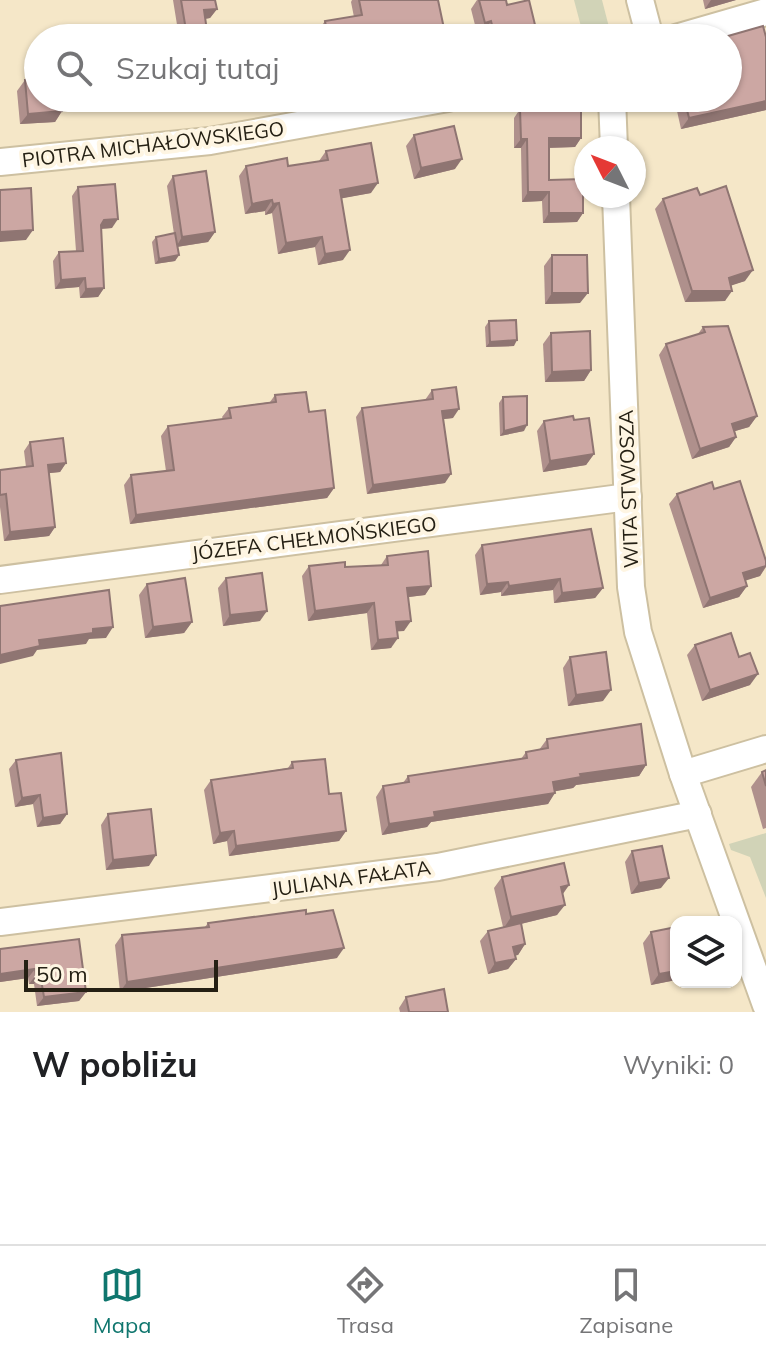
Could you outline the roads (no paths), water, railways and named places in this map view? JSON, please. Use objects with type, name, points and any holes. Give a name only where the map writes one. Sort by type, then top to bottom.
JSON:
[{"type":"street","points":[[640,0],[646,24]]},
{"type":"street","points":[[724,24],[766,12]]},
{"type":"street","name":"PIOTRA MICHAŁOWSKIEGO","points":[[0,162],[210,141],[371,112]]},
{"type":"street","points":[[613,112],[614,136]]},
{"type":"street","name":"WITA STWOSZA","points":[[616,208],[631,587],[638,632],[683,774],[766,1005]]},
{"type":"street","name":"JÓZEFA CHEŁMOŃSKIEGO","points":[[0,580],[628,497]]},
{"type":"street","points":[[683,774],[766,749]]},
{"type":"street","name":"JULIANA FAŁATA","points":[[0,922],[438,867],[698,814]]}]
